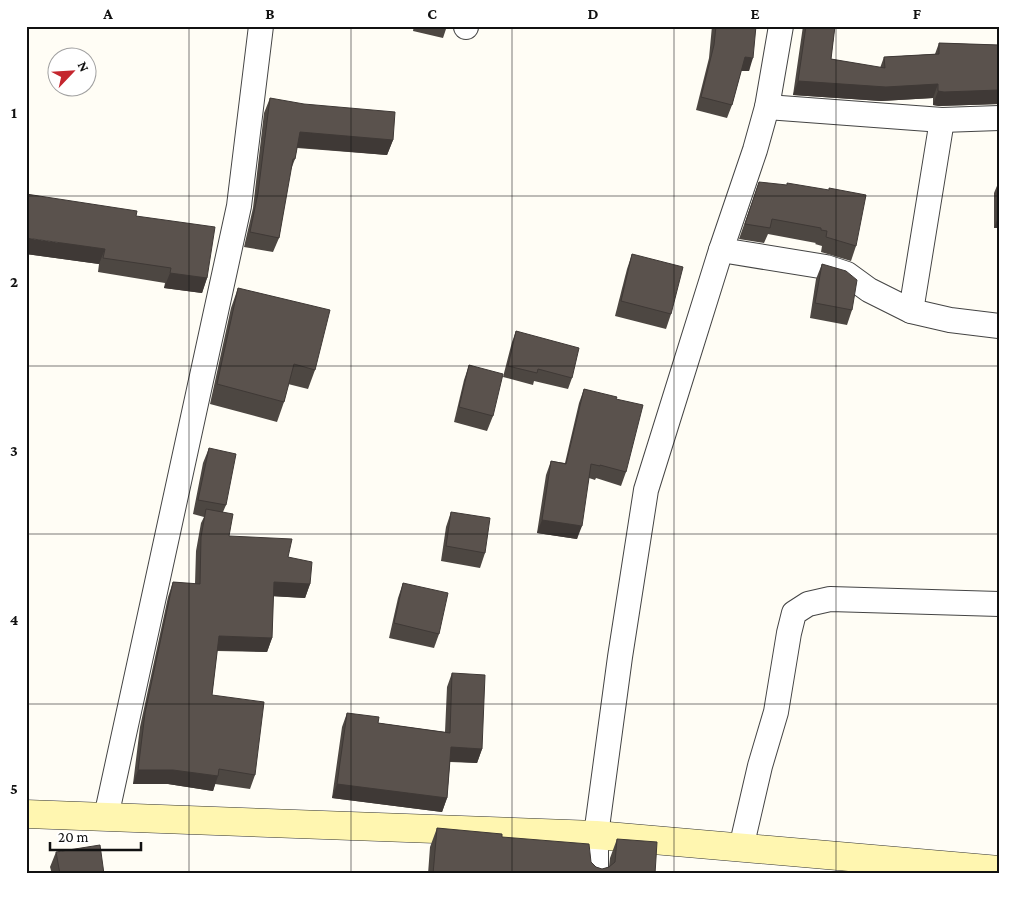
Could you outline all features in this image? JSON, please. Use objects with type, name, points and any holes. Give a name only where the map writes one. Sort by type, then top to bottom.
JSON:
[{"type":"main road","points":[[26,814],[596,835],[999,870]]},
{"type":"street","points":[[106,817],[239,206],[261,26]]},
{"type":"street","points":[[596,874],[596,835],[620,656],[646,490],[721,250],[755,150],[767,107],[780,26]]},
{"type":"street","points":[[767,107],[942,120],[999,118]]},
{"type":"street","points":[[911,311],[942,120]]},
{"type":"street","points":[[721,250],[826,267],[847,274],[869,290],[911,311],[950,320],[999,326]]},
{"type":"street","points":[[742,848],[760,766],[776,712],[794,613],[808,604],[830,599],[999,604]]},
{"type":"building","points":[[716,26],[756,26],[753,58],[745,57],[732,105],[701,97],[714,45]]},
{"type":"building","points":[[806,26],[835,26],[831,59],[885,68],[884,57],[939,54],[939,43],[999,45],[999,90],[944,92],[938,91],[938,84],[886,87],[798,81]]},
{"type":"building","points":[[270,98],[304,104],[395,112],[393,140],[300,132],[295,159],[293,159],[279,238],[250,232],[258,193]]},
{"type":"building","points":[[759,182],[787,185],[787,183],[829,190],[829,188],[866,195],[856,246],[826,237],[827,231],[821,230],[821,228],[772,219],[770,228],[745,224]]},
{"type":"building","points":[[26,194],[137,211],[136,216],[215,227],[207,278],[170,273],[171,268],[103,258],[105,249],[26,238]]},
{"type":"building","points":[[632,254],[683,267],[671,314],[621,301]]},
{"type":"building","points":[[822,264],[846,271],[857,280],[852,310],[815,303]]},
{"type":"building","points":[[238,288],[330,310],[315,370],[294,364],[284,402],[217,384]]},
{"type":"building","points":[[516,331],[579,348],[572,378],[538,369],[537,373],[508,366]]},
{"type":"building","points":[[469,365],[503,374],[493,416],[459,407]]},
{"type":"building","points":[[584,389],[643,405],[626,472],[591,464],[582,526],[542,520],[551,461],[566,464]]},
{"type":"building","points":[[209,448],[236,454],[226,505],[198,500]]},
{"type":"building","points":[[206,509],[233,514],[229,536],[292,539],[288,557],[312,562],[310,584],[274,582],[272,638],[219,636],[212,695],[264,702],[255,775],[219,769],[218,776],[173,770],[138,770],[145,713],[173,582],[200,584],[201,537]]},
{"type":"building","points":[[451,512],[490,518],[485,553],[446,546]]},
{"type":"building","points":[[403,583],[448,593],[439,634],[394,623]]},
{"type":"building","points":[[452,673],[485,675],[482,749],[451,747],[447,798],[337,784],[347,713],[379,717],[378,723],[450,733]]},
{"type":"building","points":[[437,828],[502,834],[502,837],[589,844],[591,862],[596,867],[602,869],[609,867],[615,862],[617,839],[657,842],[655,874],[433,874]]},
{"type":"building","points":[[100,845],[104,874],[60,874],[56,852]]}]
